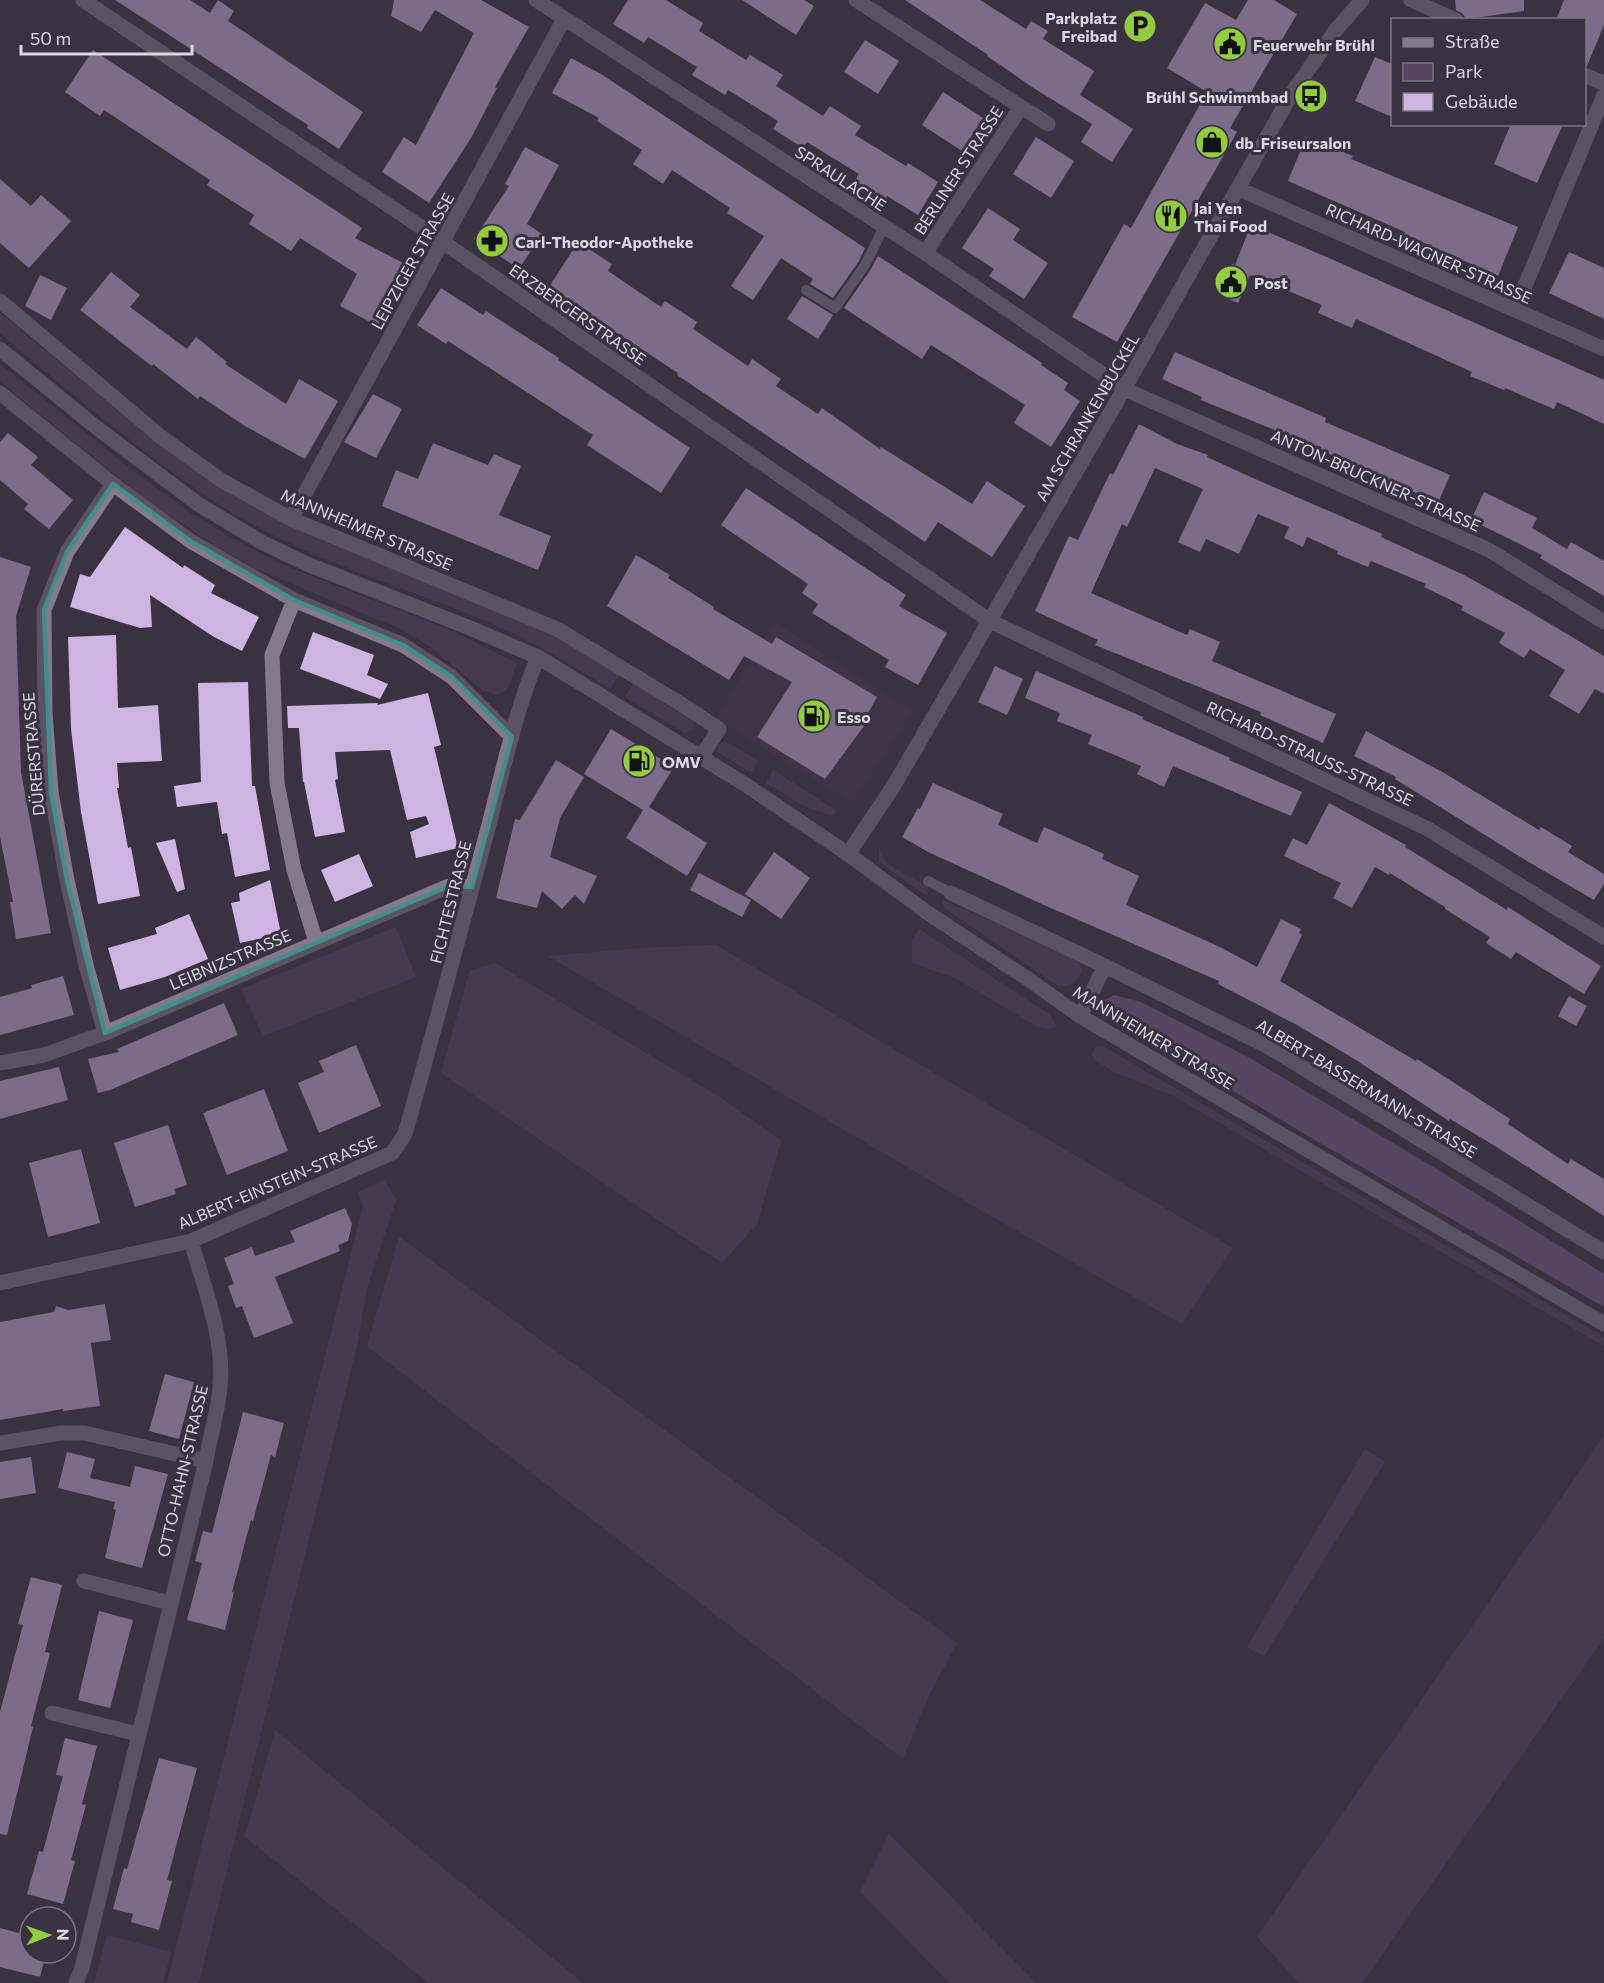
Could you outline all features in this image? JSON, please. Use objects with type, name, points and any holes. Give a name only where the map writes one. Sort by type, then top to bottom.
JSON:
[{"type":"street","name":"ERZBERGERSTRASSE","points":[[83,0],[443,242],[990,621]]},
{"type":"street","name":"SPRAULACHE","points":[[536,0],[925,253],[1124,389]]},
{"type":"street","name":"BERLINER STRASSE","points":[[856,0],[1048,124]]},
{"type":"street","name":"AM SCHRANKENBUCKEL","points":[[848,854],[894,788],[1292,93],[1335,31],[1362,0]]},
{"type":"street","points":[[1411,0],[1452,18]]},
{"type":"street","name":"LEIPZIGER STRASSE","points":[[291,519],[564,19]]},
{"type":"street","points":[[1586,76],[1604,83]]},
{"type":"street","points":[[1515,310],[1604,95]]},
{"type":"street","name":"BERLINER STRASSE","points":[[925,253],[1021,107]]},
{"type":"street","name":"RICHARD-WAGNER-STRASSE","points":[[1239,189],[1604,349]]},
{"type":"street","name":"MANNHEIMER STRASSE","points":[[0,302],[161,436],[221,480],[291,519],[557,629],[681,704],[719,729],[701,758]]},
{"type":"street","name":"MANNHEIMER STRASSE","points":[[0,349],[97,428],[198,504],[263,543],[307,564],[470,627],[538,657],[743,783],[1080,1016],[1604,1324]]},
{"type":"street","name":"ANTON-BRUCKNER-STRASSE","points":[[1124,389],[1489,550],[1604,622]]},
{"type":"street","points":[[0,393],[113,484],[192,542],[294,600],[403,645],[452,677],[512,737]]},
{"type":"street","name":"DÜRERSTRASSE","points":[[105,1032],[86,965],[51,792],[45,713],[44,610],[67,552],[113,484]]},
{"type":"street","points":[[294,600],[272,655],[277,783],[294,870],[316,942]]},
{"type":"street","name":"RICHARD-STRAUSS-STRASSE","points":[[990,621],[1428,829],[1604,937]]},
{"type":"street","name":"FICHTESTRASSE","points":[[392,1153],[405,1134],[455,956],[512,737],[529,678],[538,657]]},
{"type":"street","name":"LEIBNIZSTRASSE","points":[[0,1063],[44,1055],[105,1032],[449,886],[472,887]]},
{"type":"street","name":"ALBERT-BASSERMANN-STRASSE","points":[[951,893],[1267,1046],[1604,1252]]},
{"type":"street","points":[[1080,1016],[1105,966]]},
{"type":"street","name":"ALBERT-EINSTEIN-STRASSE","points":[[0,1283],[191,1241],[392,1153]]},
{"type":"street","name":"OTTO-HAHN-STRASSE","points":[[76,1983],[82,1968],[206,1461],[220,1387],[220,1359],[216,1330],[191,1241]]},
{"type":"street","points":[[0,1443],[61,1433],[84,1433],[206,1461]]},
{"type":"street","points":[[84,1581],[170,1603]]},
{"type":"street","points":[[52,1713],[138,1734]]},
{"type":"lane","points":[[806,290],[835,308],[865,265],[884,227]]},
{"type":"lane","name":"ALBERT-BASSERMANN-STRASSE","points":[[928,881],[951,893]]},
{"type":"highlighted area","points":[[113,484],[192,542],[294,600],[403,645],[452,677],[512,737],[472,887],[449,886],[105,1033],[67,880],[51,792],[44,610],[67,552]]},
{"type":"shaded area","name":"Esso","points":[[775,622],[912,712],[852,802],[716,719]]},
{"type":"shaded area","points":[[1114,995],[1141,1002],[1248,1057],[1435,1168],[1604,1274],[1604,1307],[1308,1136],[1107,1015],[1102,1006],[1105,1000]]},
{"type":"green space","points":[[0,313],[147,435],[227,492],[297,530],[548,632],[619,674],[610,689],[513,633],[313,554],[232,513],[156,460],[12,344],[0,333]]},
{"type":"green space","points":[[0,364],[128,467],[192,514],[246,546],[276,562],[452,631],[517,663],[508,688],[497,695],[482,690],[428,645],[398,628],[254,568],[209,542],[143,497],[0,382]]},
{"type":"green space","points":[[633,684],[694,722],[692,730],[685,733],[625,697]]},
{"type":"green space","points":[[722,742],[727,742],[758,761],[751,773],[718,752],[718,746]]},
{"type":"green space","points":[[773,770],[836,810],[833,816],[804,806],[766,783]]},
{"type":"green space","points":[[879,848],[888,864],[929,888],[927,896],[879,861]]},
{"type":"green space","points":[[943,900],[1068,955],[1078,962],[1082,971],[1073,983],[1058,986],[943,907]]},
{"type":"green space","points":[[396,927],[416,977],[263,1036],[241,989]]},
{"type":"green space","points":[[919,929],[1050,1015],[1057,1027],[1049,1029],[1038,1027],[955,978],[912,963],[912,940]]},
{"type":"green space","points":[[716,945],[1233,1248],[1182,1324],[984,1212],[548,956],[641,948]]},
{"type":"green space","points":[[495,963],[720,1097],[781,1141],[757,1224],[722,1263],[441,1073],[470,970]]},
{"type":"green space","points":[[1098,1046],[1104,1047],[1604,1337],[1604,1346],[1174,1096],[1112,1071],[1095,1060],[1092,1055]]},
{"type":"green space","points":[[385,1180],[396,1200],[367,1288],[358,1341],[199,1983],[167,1983],[363,1206],[358,1192]]},
{"type":"green space","points":[[399,1237],[957,1643],[928,1697],[903,1759],[367,1346]]},
{"type":"green space","points":[[1604,1436],[1604,1638],[1362,1983],[1299,1983],[1257,1937]]},
{"type":"green space","points":[[1365,1449],[1385,1462],[1264,1656],[1247,1647]]},
{"type":"green space","points":[[275,1730],[583,1983],[429,1983],[245,1837]]},
{"type":"green space","points":[[889,1834],[1036,1983],[950,1983],[860,1892]]},
{"type":"green space","points":[[107,1935],[171,1952],[163,1983],[94,1983]]},
{"type":"building","points":[[115,0],[190,0],[210,13],[218,0],[234,11],[228,21],[363,112],[339,149],[307,128],[308,125]]},
{"type":"building","points":[[394,0],[481,0],[529,27],[495,87],[497,88],[471,138],[429,203],[382,172],[404,137],[416,145],[474,33],[435,10],[421,32],[391,16]]},
{"type":"building","points":[[628,0],[666,0],[703,23],[699,31],[746,60],[750,55],[783,75],[776,86],[823,116],[830,106],[861,126],[855,135],[906,166],[908,163],[938,182],[918,215],[887,196],[884,201],[854,182],[859,174],[807,142],[803,148],[773,129],[778,121],[728,90],[725,95],[692,75],[697,67],[648,37],[644,43],[613,24]]},
{"type":"building","points":[[742,0],[804,0],[814,6],[796,35]]},
{"type":"building","points":[[905,0],[980,0],[1026,29],[1031,21],[1048,31],[1043,39],[1094,71],[1080,95],[1133,129],[1112,162],[1081,142],[1092,124],[1035,89]]},
{"type":"building","points":[[1248,0],[1274,0],[1297,14],[1230,128],[1237,132],[1117,342],[1072,317],[1124,224],[1131,228],[1207,92],[1167,68],[1205,3],[1236,20]]},
{"type":"building","points":[[1455,0],[1524,0],[1524,11],[1465,18],[1456,10]]},
{"type":"building","points":[[1564,0],[1604,0],[1604,25],[1587,66],[1586,18],[1557,18]]},
{"type":"building","points":[[865,40],[899,61],[878,94],[844,72]]},
{"type":"building","points":[[93,50],[362,228],[355,238],[409,266],[379,323],[372,323],[340,306],[357,274],[300,238],[291,251],[249,224],[254,215],[207,185],[210,180],[104,110],[100,116],[65,92]]},
{"type":"building","points":[[1375,57],[1391,64],[1391,117],[1355,101]]},
{"type":"building","points":[[571,58],[601,74],[865,248],[859,261],[833,298],[810,284],[813,279],[781,258],[753,300],[731,286],[764,236],[727,213],[730,208],[672,170],[663,184],[633,164],[642,150],[597,121],[599,118],[552,93]]},
{"type":"building","points":[[943,92],[983,118],[962,151],[922,125]]},
{"type":"building","points":[[1510,126],[1562,126],[1537,183],[1494,164]]},
{"type":"building","points":[[1036,137],[1074,161],[1051,198],[1013,174]]},
{"type":"building","points":[[1306,137],[1353,156],[1351,159],[1518,227],[1498,276],[1288,181]]},
{"type":"building","points":[[525,147],[559,165],[527,224],[542,234],[519,269],[474,239],[509,186],[505,184]]},
{"type":"building","points":[[0,179],[31,206],[41,195],[71,221],[29,268],[0,243]]},
{"type":"building","points":[[988,208],[1020,229],[1013,240],[1048,263],[1024,299],[989,276],[994,269],[962,248]]},
{"type":"building","points":[[1251,225],[1604,380],[1604,424],[1557,402],[1554,409],[1470,376],[1472,372],[1356,319],[1352,328],[1318,313],[1322,305],[1250,275],[1238,303],[1219,295],[1232,264],[1235,265]]},
{"type":"building","points":[[578,242],[612,264],[608,271],[661,307],[665,301],[697,322],[693,329],[748,366],[752,359],[781,379],[776,386],[818,414],[822,408],[880,449],[881,447],[972,504],[987,481],[1025,506],[992,557],[938,522],[925,542],[549,287]]},
{"type":"building","points":[[1569,252],[1604,268],[1604,319],[1549,293]]},
{"type":"building","points":[[878,256],[1042,363],[1041,365],[1068,383],[1064,390],[1080,401],[1051,447],[1014,423],[1025,405],[931,345],[922,359],[844,308]]},
{"type":"building","points":[[111,272],[140,295],[130,307],[187,349],[196,337],[227,362],[225,364],[286,404],[299,379],[338,401],[305,459],[245,426],[200,396],[198,399],[80,310]]},
{"type":"building","points":[[40,275],[67,288],[51,320],[25,306]]},
{"type":"building","points":[[441,288],[483,315],[486,311],[690,448],[661,493],[587,445],[593,435],[448,341],[446,344],[417,325]]},
{"type":"building","points":[[802,296],[833,315],[818,339],[787,319]]},
{"type":"building","points":[[1175,352],[1326,418],[1325,422],[1450,475],[1438,503],[1287,435],[1201,400],[1202,397],[1162,379]]},
{"type":"building","points":[[373,394],[402,409],[376,458],[344,442]]},
{"type":"building","points":[[1139,424],[1177,444],[1208,455],[1207,457],[1255,479],[1382,534],[1381,537],[1464,575],[1518,605],[1604,656],[1604,694],[1595,689],[1579,714],[1549,696],[1565,670],[1530,649],[1524,658],[1499,643],[1505,633],[1461,610],[1463,606],[1424,587],[1426,584],[1371,561],[1368,567],[1337,554],[1338,551],[1307,537],[1303,547],[1284,538],[1289,527],[1258,514],[1239,554],[1206,539],[1200,552],[1178,542],[1203,489],[1155,468],[1127,527],[1122,524],[1091,593],[1187,635],[1190,629],[1220,642],[1212,661],[1336,714],[1323,743],[1260,715],[1261,712],[1095,645],[1098,640],[1035,611],[1069,536],[1078,540],[1110,473],[1113,475]]},
{"type":"building","points":[[8,433],[38,457],[31,465],[73,500],[49,529],[24,509],[28,504],[0,480],[0,442]]},
{"type":"building","points":[[433,443],[488,465],[494,454],[521,466],[499,515],[551,536],[538,570],[382,506],[396,470],[418,479]]},
{"type":"building","points":[[746,488],[906,595],[899,606],[947,633],[918,685],[885,667],[889,660],[812,613],[818,604],[802,593],[808,584],[721,525]]},
{"type":"building","points":[[1484,492],[1537,518],[1532,528],[1567,549],[1571,542],[1604,561],[1604,596],[1540,558],[1542,555],[1471,520]]},
{"type":"building","points":[[125,527],[183,568],[184,565],[215,585],[211,593],[259,617],[242,651],[214,637],[150,595],[152,627],[140,628],[70,607],[80,574],[90,577]]},
{"type":"building","points":[[636,555],[670,575],[668,578],[714,607],[713,609],[772,644],[776,637],[877,697],[862,724],[864,726],[825,779],[757,737],[792,682],[744,656],[729,680],[607,606]]},
{"type":"building","points":[[0,557],[31,567],[16,616],[21,772],[51,933],[16,939],[10,902],[13,902],[0,837]]},
{"type":"building","points":[[313,632],[374,655],[367,675],[388,684],[380,699],[300,669]]},
{"type":"building","points":[[116,635],[118,708],[158,705],[162,761],[117,763],[119,788],[117,788],[140,896],[98,904],[81,812],[71,729],[68,637]]},
{"type":"building","points":[[995,666],[1023,679],[1007,715],[978,702]]},
{"type":"building","points":[[1036,671],[1143,717],[1142,719],[1302,792],[1291,816],[1173,766],[1164,787],[1137,774],[1141,766],[1088,744],[1092,735],[1057,721],[1060,713],[1025,698]]},
{"type":"building","points":[[248,682],[252,786],[255,786],[270,870],[235,877],[227,833],[222,834],[217,802],[177,807],[174,786],[201,782],[198,683]]},
{"type":"building","points":[[428,693],[441,745],[434,747],[458,848],[416,858],[410,832],[429,824],[426,816],[407,820],[390,750],[335,752],[338,779],[335,780],[345,832],[315,837],[303,782],[299,728],[288,728],[287,706],[378,703],[377,705]]},
{"type":"building","points":[[611,729],[674,767],[649,807],[707,843],[687,876],[626,838],[643,810],[584,774]]},
{"type":"building","points":[[1366,731],[1444,773],[1539,830],[1541,827],[1572,846],[1568,852],[1604,874],[1604,884],[1594,900],[1522,858],[1395,779],[1396,777],[1354,756]]},
{"type":"building","points":[[556,760],[584,777],[560,818],[550,857],[597,876],[584,904],[575,895],[562,909],[542,891],[537,908],[496,898],[515,819],[520,820]]},
{"type":"building","points":[[933,783],[1003,814],[998,825],[1037,843],[1044,827],[1104,854],[1102,859],[1139,876],[1126,905],[1220,947],[1257,967],[1281,919],[1301,929],[1299,933],[1302,935],[1280,981],[1416,1061],[1417,1059],[1510,1119],[1508,1124],[1568,1164],[1571,1159],[1604,1179],[1604,1216],[1495,1146],[1450,1119],[1449,1121],[1356,1060],[1297,1025],[1218,984],[1219,981],[1044,905],[928,852],[902,837]]},
{"type":"building","points":[[1329,803],[1406,845],[1405,847],[1507,910],[1508,907],[1601,966],[1584,994],[1516,952],[1511,959],[1486,943],[1490,937],[1390,873],[1389,875],[1375,867],[1352,908],[1333,898],[1341,883],[1284,856],[1293,838],[1307,845]]},
{"type":"building","points":[[175,839],[185,889],[177,892],[156,843]]},
{"type":"building","points":[[774,852],[810,878],[781,919],[745,894]]},
{"type":"building","points":[[359,854],[373,886],[335,902],[321,870]]},
{"type":"building","points":[[699,873],[751,900],[742,917],[690,890]]},
{"type":"building","points":[[270,880],[281,934],[240,943],[231,903],[240,901],[239,893]]},
{"type":"building","points":[[189,914],[208,959],[165,977],[120,990],[108,948],[157,934],[155,928]]},
{"type":"building","points":[[63,976],[74,1015],[0,1035],[0,997]]},
{"type":"building","points":[[1569,996],[1587,1006],[1576,1026],[1558,1016]]},
{"type":"building","points":[[224,1003],[238,1035],[110,1090],[98,1093],[88,1059],[119,1052],[117,1049]]},
{"type":"building","points":[[356,1045],[381,1106],[319,1133],[298,1083],[324,1072],[319,1061]]},
{"type":"building","points":[[59,1067],[68,1100],[0,1119],[0,1081]]},
{"type":"building","points":[[264,1089],[288,1151],[227,1175],[203,1113]]},
{"type":"building","points":[[168,1125],[187,1185],[174,1189],[176,1194],[135,1207],[114,1143]]},
{"type":"building","points":[[81,1149],[100,1223],[48,1237],[29,1163]]},
{"type":"building","points":[[345,1208],[352,1224],[348,1241],[338,1245],[340,1251],[275,1277],[293,1323],[254,1338],[242,1306],[236,1308],[228,1286],[234,1284],[224,1258],[252,1247],[255,1256],[295,1242],[290,1231]]},
{"type":"building","points":[[105,1304],[111,1340],[91,1343],[100,1406],[63,1411],[63,1409],[0,1420],[0,1322],[54,1312],[56,1306],[68,1310]]},
{"type":"building","points":[[165,1374],[194,1382],[179,1439],[149,1431]]},
{"type":"building","points":[[243,1412],[284,1423],[275,1457],[271,1455],[253,1521],[251,1520],[232,1592],[234,1592],[225,1630],[187,1620],[202,1563],[195,1561],[203,1531],[212,1533]]},
{"type":"building","points":[[67,1452],[95,1459],[90,1478],[130,1487],[135,1466],[168,1474],[142,1568],[105,1558],[116,1510],[113,1509],[115,1502],[58,1488]]},
{"type":"building","points":[[31,1457],[36,1493],[0,1499],[0,1462]]},
{"type":"building","points":[[31,1577],[62,1585],[45,1652],[50,1653],[7,1835],[0,1834],[0,1712],[23,1625],[18,1624]]},
{"type":"building","points":[[99,1611],[133,1620],[110,1708],[78,1700]]},
{"type":"building","points":[[65,1738],[97,1746],[82,1804],[86,1805],[71,1860],[75,1861],[63,1904],[27,1894],[39,1851],[43,1852],[63,1776],[56,1775]]},
{"type":"building","points":[[159,1758],[197,1768],[167,1880],[172,1881],[159,1930],[131,1922],[133,1914],[113,1909]]},
{"type":"building","points":[[0,1928],[18,1933],[18,1965],[43,1965],[40,1977],[0,1967]]},
{"type":"place","name":"Parkplatz Freibad","points":[[1140,26]]},
{"type":"place","name":"Feuerwehr Brühl","points":[[1230,44]]},
{"type":"place","name":"Brühl Schwimmbad","points":[[1311,96]]},
{"type":"place","name":"db_Friseursalon","points":[[1212,142]]},
{"type":"place","name":"Jai Yen Thai Food","points":[[1171,216]]},
{"type":"place","name":"Carl-Theodor-Apotheke","points":[[492,241]]},
{"type":"place","name":"Post","points":[[1231,282]]},
{"type":"place","name":"Esso","points":[[814,716]]},
{"type":"place","name":"OMV","points":[[639,761]]}]
